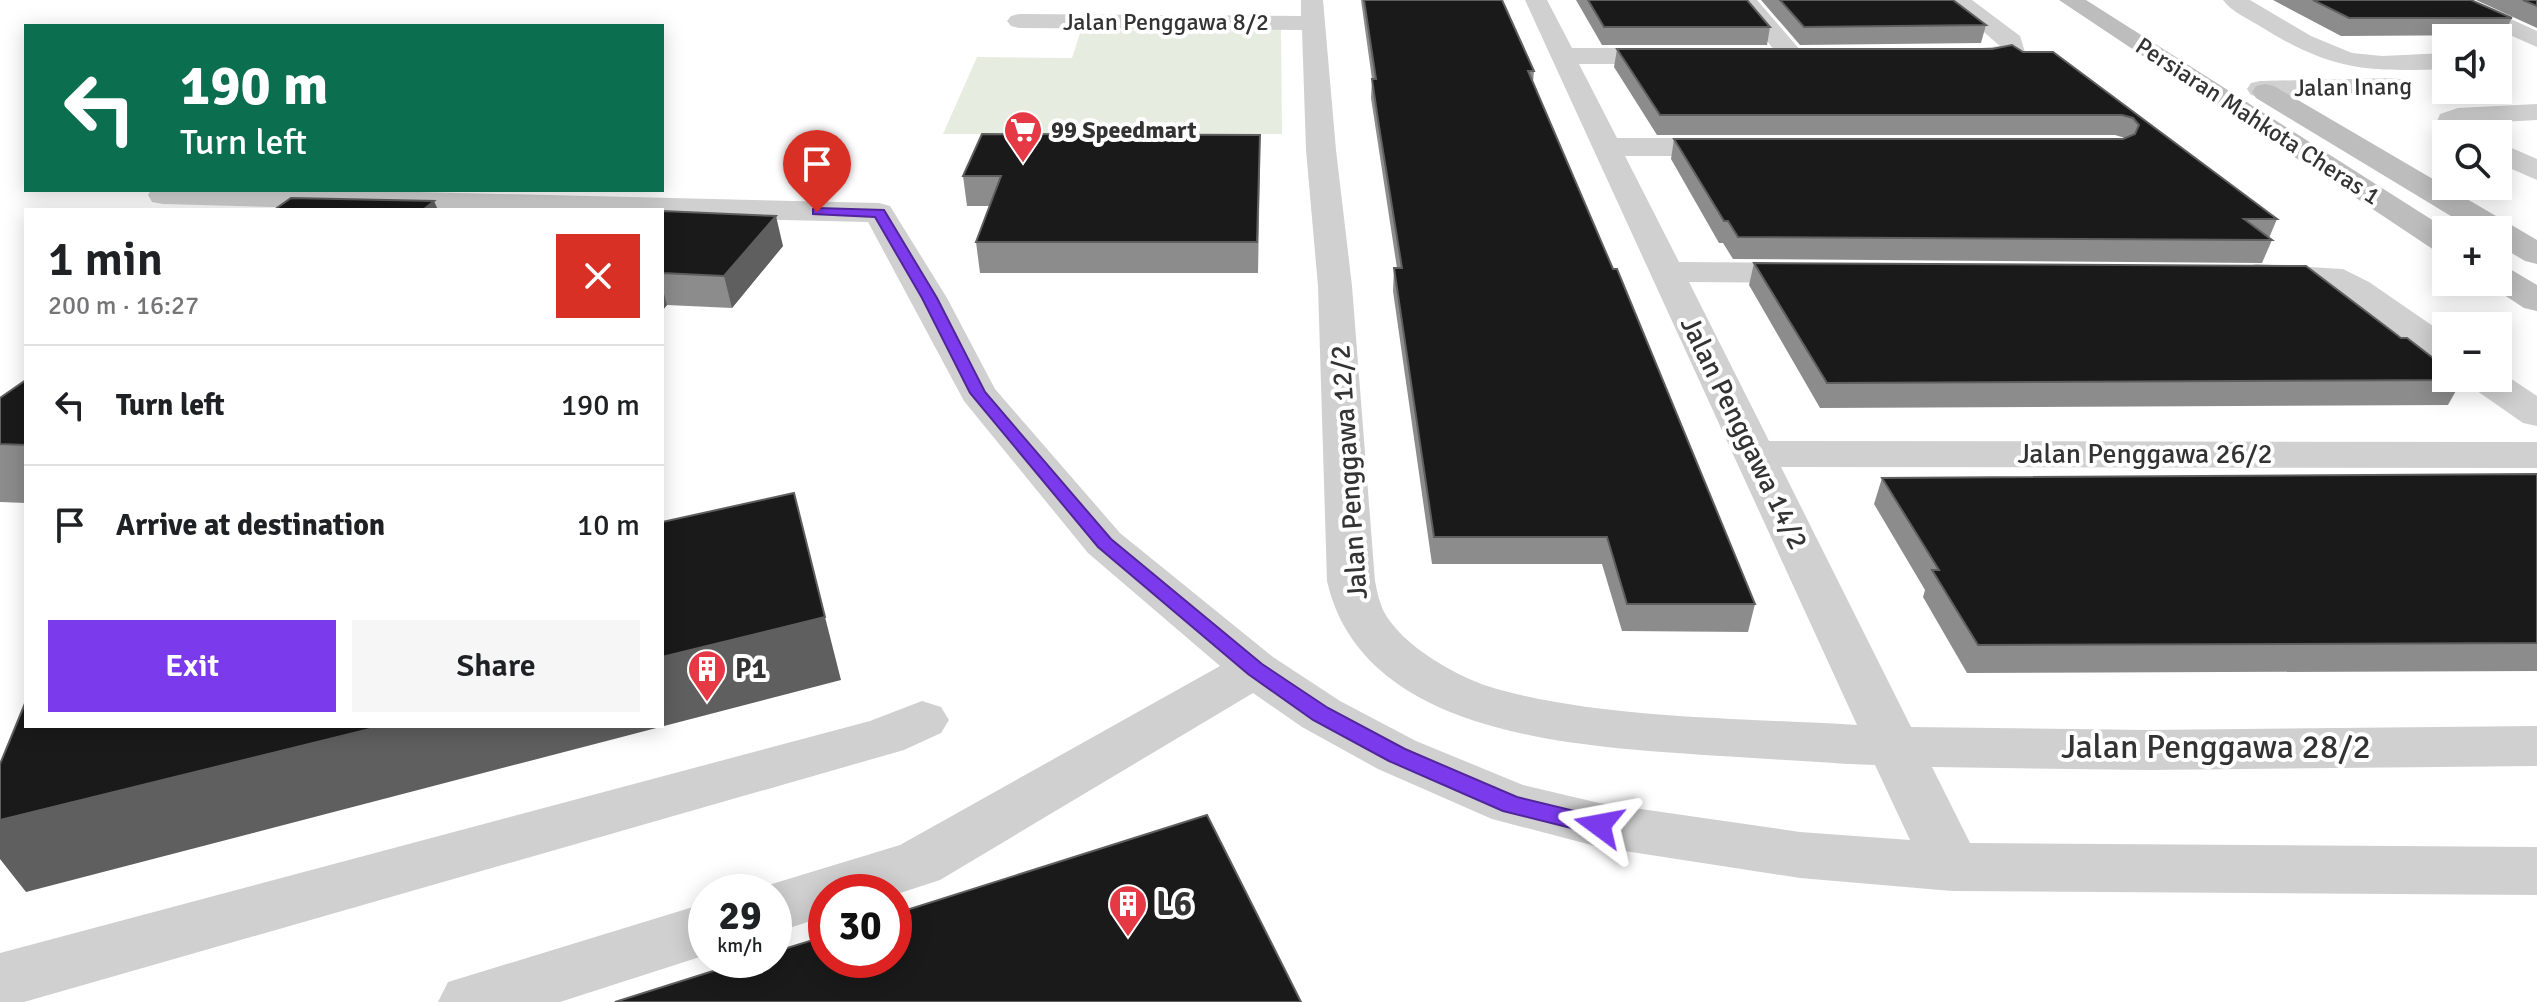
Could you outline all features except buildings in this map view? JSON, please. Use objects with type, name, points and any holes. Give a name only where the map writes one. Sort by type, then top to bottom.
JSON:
[{"type":"main road","name":"Persiaran Mahkota Cheras 1","points":[[2070,0],[2432,234]]},
{"type":"main road","name":"Persiaran Mahkota Cheras 1","points":[[2117,0],[2169,32]]},
{"type":"main road","name":"Persiaran Mahkota Cheras 1","points":[[2234,73],[2473,216]]},
{"type":"main road","name":"Persiaran Mahkota Cheras 1","points":[[2512,239],[2537,254]]},
{"type":"main road","points":[[2512,285],[2537,300]]},
{"type":"street","name":"Jalan Penggawa 14/2","points":[[1536,0],[1952,867]]},
{"type":"street","points":[[1745,0],[1792,56]]},
{"type":"street","points":[[1932,56],[1986,56],[2013,52],[2011,41],[1958,0]]},
{"type":"street","points":[[2234,0],[2328,53],[2368,63],[2432,61]]},
{"type":"street","points":[[2450,0],[2537,40]]},
{"type":"street","name":"Jalan Penggawa 8/2","points":[[1019,21],[1313,12]]},
{"type":"street","name":"Jalan Penggawa 12/2","points":[[1313,12],[1321,150],[1335,286],[1351,581],[1360,614],[1385,648],[1427,679],[1486,704],[1534,715],[1632,729],[1895,748]]},
{"type":"street","points":[[1562,56],[1698,56]]},
{"type":"street","points":[[1761,56],[1824,56]]},
{"type":"street","points":[[2512,58],[2537,56]]},
{"type":"street","name":"Jalan Inang","points":[[2260,89],[2432,85]]},
{"type":"street","points":[[2490,120],[2537,112]]},
{"type":"street","points":[[1606,147],[1765,147]]},
{"type":"street","points":[[2512,158],[2537,171]]},
{"type":"street","points":[[163,195],[302,204],[558,208]]},
{"type":"street","points":[[664,210],[879,213],[929,298],[978,393],[1104,543],[1255,669],[1321,714],[1397,755],[1512,804],[1599,825],[1800,855],[1952,867],[2537,871]]},
{"type":"street","points":[[1666,272],[1841,273]]},
{"type":"street","points":[[2225,274],[2331,276],[2357,289],[2432,342]]},
{"type":"street","points":[[2505,392],[2537,414]]},
{"type":"street","name":"Jalan Penggawa 26/2","points":[[1754,454],[2537,455]]},
{"type":"street","points":[[792,902],[919,863],[1255,669]]},
{"type":"street","points":[[0,981],[885,736],[922,720]]},
{"type":"street","name":"Jalan Penggawa 28/2","points":[[1895,748],[2537,746]]},
{"type":"street","points":[[471,1002],[688,935]]},
{"type":"shaded area","points":[[1281,29],[1282,134],[943,134],[977,57],[1072,58],[1081,30]]},
{"type":"place","name":"99 Speedmart","points":[[1023,164]]},
{"type":"place","name":"P1","points":[[707,703]]},
{"type":"place","name":"L6","points":[[1128,938]]},
{"type":"route","points":[[817,212],[879,213],[929,298],[978,393],[1104,543],[1255,669],[1321,714],[1397,755],[1512,804],[1599,825]]}]
